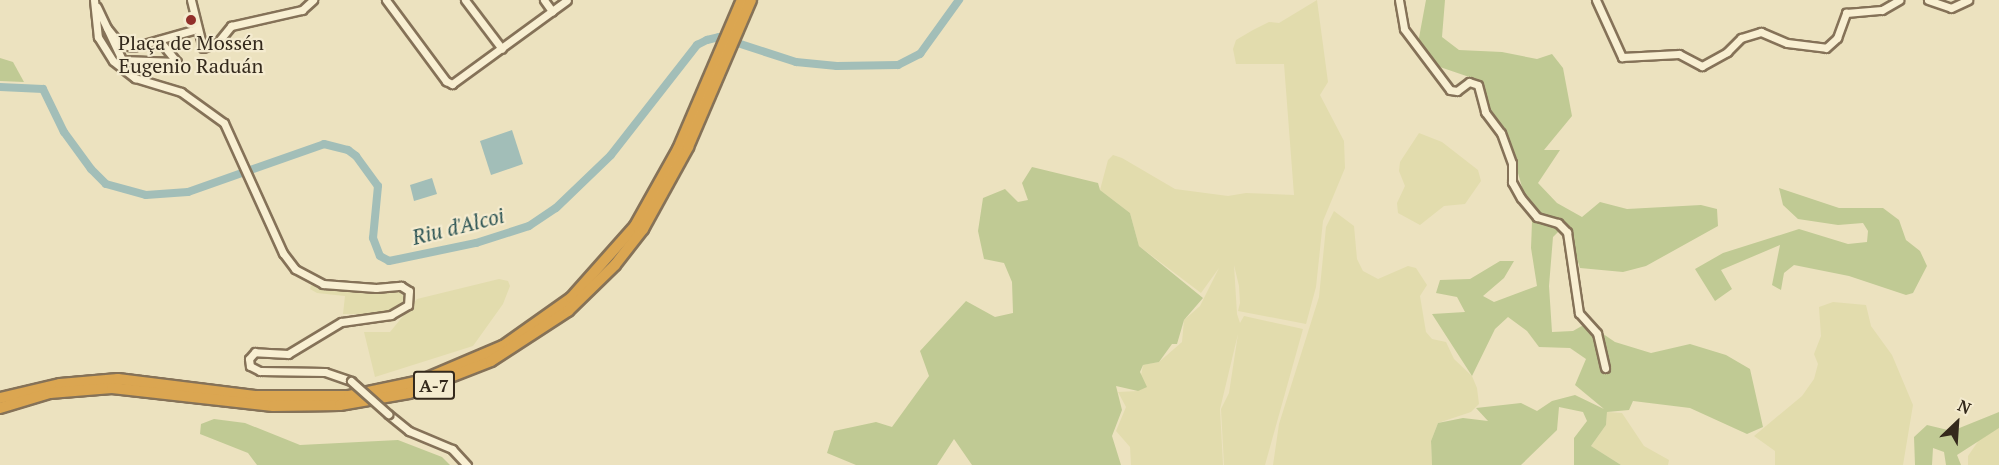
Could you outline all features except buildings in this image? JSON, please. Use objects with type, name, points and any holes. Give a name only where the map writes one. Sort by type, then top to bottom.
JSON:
[{"type":"highway","name":"A-7","points":[[639,228],[678,149],[742,0]]},
{"type":"highway","name":"A-7","points":[[0,398],[39,392],[94,388],[169,388],[273,406],[322,406],[387,398],[443,382],[510,351],[568,311],[615,265],[688,147],[751,0]]},
{"type":"highway","name":"A-7","points":[[0,408],[39,392]]},
{"type":"street","points":[[191,0],[203,48],[218,42],[231,27],[303,10],[313,0]]},
{"type":"street","points":[[194,8],[202,0]]},
{"type":"street","points":[[386,0],[449,84],[456,83],[567,0]]},
{"type":"street","points":[[465,0],[502,50]]},
{"type":"street","points":[[544,0],[552,11]]},
{"type":"street","points":[[1399,0],[1404,29],[1450,90],[1457,91],[1469,82],[1478,85],[1485,112],[1501,133],[1512,164],[1512,182],[1521,198],[1537,217],[1558,223],[1567,232],[1579,313],[1597,333],[1605,368]]},
{"type":"street","points":[[1596,0],[1622,57],[1679,54],[1702,66],[1727,52],[1741,38],[1761,32],[1787,44],[1826,48],[1837,38],[1846,13],[1882,10],[1899,0]]},
{"type":"street","points":[[1928,0],[1951,8],[1968,0]]},
{"type":"street","points":[[94,1],[119,56],[125,61],[177,62],[159,40]]},
{"type":"street","points":[[94,1],[99,41],[113,61],[135,78],[176,90],[217,116],[226,126],[282,253],[303,276],[323,284],[376,288],[401,286],[409,291],[410,303],[391,315],[341,322],[288,354],[255,352],[249,359],[252,368],[260,371],[325,372],[351,381],[409,431],[452,449],[466,465]]},
{"type":"street","points":[[102,21],[121,45],[133,47],[197,29]]},
{"type":"shaded area","points":[[1317,0],[1328,82],[1320,95],[1344,141],[1345,168],[1323,221],[1316,287],[1306,324],[1238,311],[1239,286],[1234,265],[1237,314],[1240,323],[1244,316],[1303,329],[1265,465],[1224,465],[1221,409],[1229,393],[1238,334],[1220,409],[1223,465],[1131,465],[1130,447],[1116,431],[1126,407],[1118,392],[1138,391],[1143,365],[1159,362],[1182,342],[1184,320],[1200,306],[1219,268],[1201,293],[1139,246],[1130,213],[1100,190],[1108,160],[1113,155],[1122,158],[1175,189],[1228,196],[1246,193],[1294,195],[1284,64],[1236,64],[1233,49],[1236,40],[1253,30],[1269,22],[1279,23]]},
{"type":"shaded area","points":[[1419,133],[1442,142],[1478,170],[1481,181],[1465,204],[1444,206],[1420,225],[1398,213],[1397,203],[1405,186],[1399,171],[1400,162]]},
{"type":"shaded area","points":[[1334,211],[1354,226],[1357,259],[1363,271],[1378,279],[1408,266],[1416,268],[1427,285],[1420,296],[1426,332],[1432,339],[1446,342],[1454,359],[1472,376],[1477,388],[1479,404],[1471,412],[1438,423],[1431,441],[1432,465],[1273,465],[1279,424],[1319,297],[1326,227]]},
{"type":"shaded area","points":[[499,279],[508,281],[510,286],[503,304],[473,346],[375,377],[364,332],[390,332],[417,299]]},
{"type":"shaded area","points":[[311,285],[375,292],[398,290],[405,298],[402,304],[383,314],[343,314],[345,296],[317,293],[310,289]]},
{"type":"shaded area","points":[[1833,302],[1866,305],[1871,326],[1892,355],[1913,405],[1903,465],[1775,465],[1775,451],[1754,436],[1802,396],[1814,379],[1818,364],[1814,354],[1821,336],[1819,307]]},
{"type":"shaded area","points":[[1607,412],[1622,413],[1644,446],[1669,460],[1668,465],[1621,465],[1591,446],[1606,425]]},
{"type":"shaded area","points":[[1999,428],[1999,465],[1968,465],[1968,456],[1979,440]]},
{"type":"green space","points":[[1426,0],[1445,0],[1442,37],[1459,50],[1502,52],[1537,59],[1552,54],[1563,68],[1572,116],[1544,150],[1560,150],[1538,183],[1557,203],[1582,217],[1600,202],[1627,209],[1701,205],[1717,209],[1718,226],[1646,266],[1623,272],[1580,268],[1566,224],[1553,237],[1549,286],[1552,332],[1573,331],[1587,323],[1615,342],[1651,353],[1690,344],[1726,355],[1750,369],[1763,427],[1747,434],[1690,408],[1633,401],[1629,410],[1607,412],[1606,425],[1591,446],[1621,465],[1574,465],[1574,438],[1587,421],[1583,412],[1559,407],[1557,430],[1521,465],[1432,465],[1431,441],[1438,423],[1463,418],[1488,421],[1476,408],[1521,403],[1537,411],[1552,401],[1575,395],[1604,409],[1575,385],[1586,359],[1570,348],[1539,347],[1527,331],[1508,317],[1495,329],[1472,376],[1432,314],[1465,312],[1457,297],[1436,293],[1440,280],[1470,279],[1500,261],[1514,261],[1504,278],[1483,296],[1494,302],[1537,286],[1531,248],[1532,222],[1507,135],[1488,105],[1481,81],[1434,65],[1418,43]]},
{"type":"green space","points":[[0,58],[13,62],[24,82],[0,81]]},
{"type":"green space","points":[[1032,167],[1098,183],[1100,190],[1130,213],[1139,246],[1203,298],[1184,320],[1177,344],[1172,344],[1159,362],[1143,365],[1140,372],[1147,387],[1138,391],[1116,386],[1122,410],[1112,436],[1121,465],[972,465],[954,439],[937,465],[856,465],[827,453],[834,431],[876,422],[892,427],[929,376],[920,351],[966,301],[995,317],[1013,313],[1012,282],[1004,263],[984,259],[978,231],[983,198],[1005,189],[1018,202],[1028,200],[1022,183]]},
{"type":"green space","points":[[1779,188],[1839,208],[1883,208],[1899,220],[1906,240],[1920,251],[1927,266],[1913,293],[1906,295],[1849,276],[1794,265],[1784,273],[1781,290],[1772,285],[1780,245],[1721,270],[1732,289],[1715,301],[1695,269],[1723,253],[1799,229],[1848,244],[1867,242],[1868,231],[1863,223],[1838,225],[1798,219],[1783,205]]},
{"type":"green space","points":[[1999,412],[1999,428],[1957,455],[1961,465],[1946,465],[1944,452],[1933,448],[1932,465],[1915,465],[1914,437],[1927,425],[1952,431]]},
{"type":"green space","points":[[214,419],[245,423],[300,445],[398,440],[442,457],[450,465],[257,465],[248,453],[200,434],[201,424]]},
{"type":"water","points":[[512,130],[523,164],[491,175],[480,141]]},
{"type":"water","points":[[432,178],[437,194],[414,201],[410,185]]},
{"type":"waterway","name":"Riu d'Alcoi","points":[[0,87],[43,89],[64,132],[91,169],[106,184],[146,195],[188,192],[324,144],[348,150],[356,156],[378,186],[373,238],[380,256],[389,261],[476,243],[529,226],[556,208],[611,155],[697,45],[707,40],[719,37],[796,62],[837,66],[898,65],[920,54],[959,0]]},
{"type":"place","name":"Plaça de Mossén Eugenio Raduán","points":[[191,20]]}]
